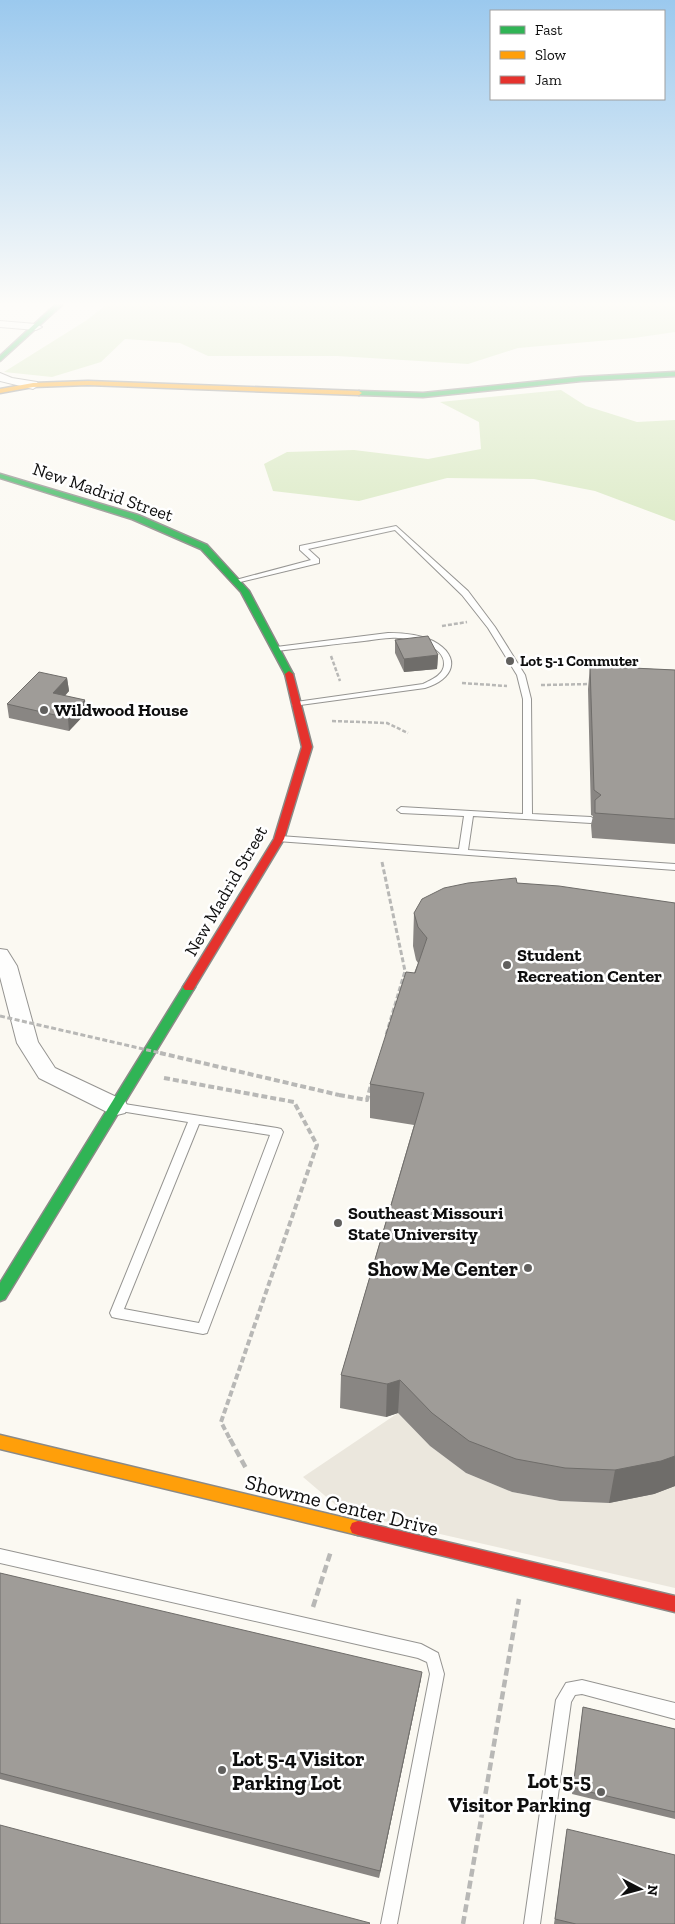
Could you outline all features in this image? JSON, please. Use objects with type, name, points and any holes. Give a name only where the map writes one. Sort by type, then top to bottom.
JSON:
[{"type":"street","points":[[392,394],[435,394]]},
{"type":"street","name":"New Madrid Street","points":[[0,476],[135,517],[204,547],[245,591],[289,674],[307,747],[279,839],[117,1107],[0,1295]]},
{"type":"street","points":[[0,955],[7,966],[28,1043],[47,1072],[117,1107]]},
{"type":"street","name":"Showme Center Drive","points":[[0,1442],[675,1604]]},
{"type":"lane","points":[[236,581],[316,561],[303,548],[396,528],[465,593],[491,627],[521,674],[527,699],[528,817]]},
{"type":"lane","points":[[276,649],[404,636],[434,644],[443,649],[448,660],[447,672],[440,680],[425,686],[296,704]]},
{"type":"lane","points":[[401,810],[591,820]]},
{"type":"lane","points":[[463,852],[469,814]]},
{"type":"lane","points":[[279,839],[675,867]]},
{"type":"lane","points":[[117,1107],[195,1119],[277,1132],[203,1329],[116,1313],[195,1119]]},
{"type":"lane","points":[[0,1556],[421,1650],[433,1658],[437,1674],[389,1924]]},
{"type":"lane","points":[[532,1924],[564,1700],[571,1688],[582,1687],[675,1711]]},
{"type":"path","points":[[330,653],[340,682]]},
{"type":"path","points":[[462,683],[487,686],[595,684]]},
{"type":"path","points":[[332,721],[387,723],[408,733]]},
{"type":"path","points":[[381,858],[405,971],[386,1036]]},
{"type":"path","points":[[0,1016],[367,1100],[372,1082]]},
{"type":"path","points":[[164,1078],[294,1102],[317,1145],[221,1422],[251,1478]]},
{"type":"path","points":[[307,1625],[340,1524]]},
{"type":"path","points":[[463,1924],[524,1568]]},
{"type":"green space","points":[[523,394],[567,394],[586,406],[637,422],[675,420],[675,521],[595,491],[534,479],[447,478],[359,501],[273,491],[264,464],[287,452],[354,450],[428,459],[481,449],[479,422],[440,402]]},
{"type":"shaded area","points":[[398,1413],[430,1446],[466,1473],[512,1492],[560,1501],[609,1503],[654,1494],[675,1485],[675,1588],[344,1512],[303,1477]]},
{"type":"building","points":[[428,636],[438,655],[404,659],[395,640]]},
{"type":"building","points":[[590,666],[675,670],[675,819],[595,813],[595,800],[601,795],[594,790]]},
{"type":"building","points":[[39,672],[67,678],[53,693],[85,700],[68,718],[7,704]]},
{"type":"building","name":"Show Me Center","points":[[516,878],[517,883],[559,886],[675,903],[675,1456],[661,1461],[615,1470],[565,1468],[516,1459],[469,1441],[432,1413],[400,1380],[387,1384],[341,1375],[424,1093],[370,1084],[406,972],[415,973],[427,938],[418,927],[414,913],[422,899],[444,888],[468,883]]},
{"type":"building","points":[[0,1573],[422,1672],[380,1871],[0,1773]]},
{"type":"building","points":[[583,1707],[675,1729],[675,1812],[573,1788]]},
{"type":"building","points":[[0,1825],[370,1923],[0,1924]]},
{"type":"building","points":[[567,1829],[675,1855],[675,1924],[576,1924],[555,1919]]},
{"type":"traffic: fast","points":[[384,394],[435,394]]},
{"type":"traffic: fast","points":[[0,476],[135,517],[204,547],[245,591],[289,674]]},
{"type":"traffic: fast","points":[[0,1295],[189,987]]},
{"type":"traffic: slow","points":[[0,1442],[358,1528]]},
{"type":"traffic: jam","points":[[189,987],[279,839],[307,747],[289,674]]},
{"type":"traffic: jam","points":[[358,1528],[675,1604]]},
{"type":"place","name":"Lot 5-1 Commuter","points":[[510,661]]},
{"type":"place","name":"Wildwood House","points":[[44,710]]},
{"type":"place","name":"Student Recreation Center","points":[[507,965]]},
{"type":"place","name":"Southeast Missouri State University","points":[[338,1223]]},
{"type":"place","name":"Show Me Center","points":[[528,1268]]},
{"type":"place","name":"Lot 5-4 Visitor Parking Lot","points":[[222,1770]]},
{"type":"place","name":"Lot 5-5 Visitor Parking","points":[[601,1792]]}]
